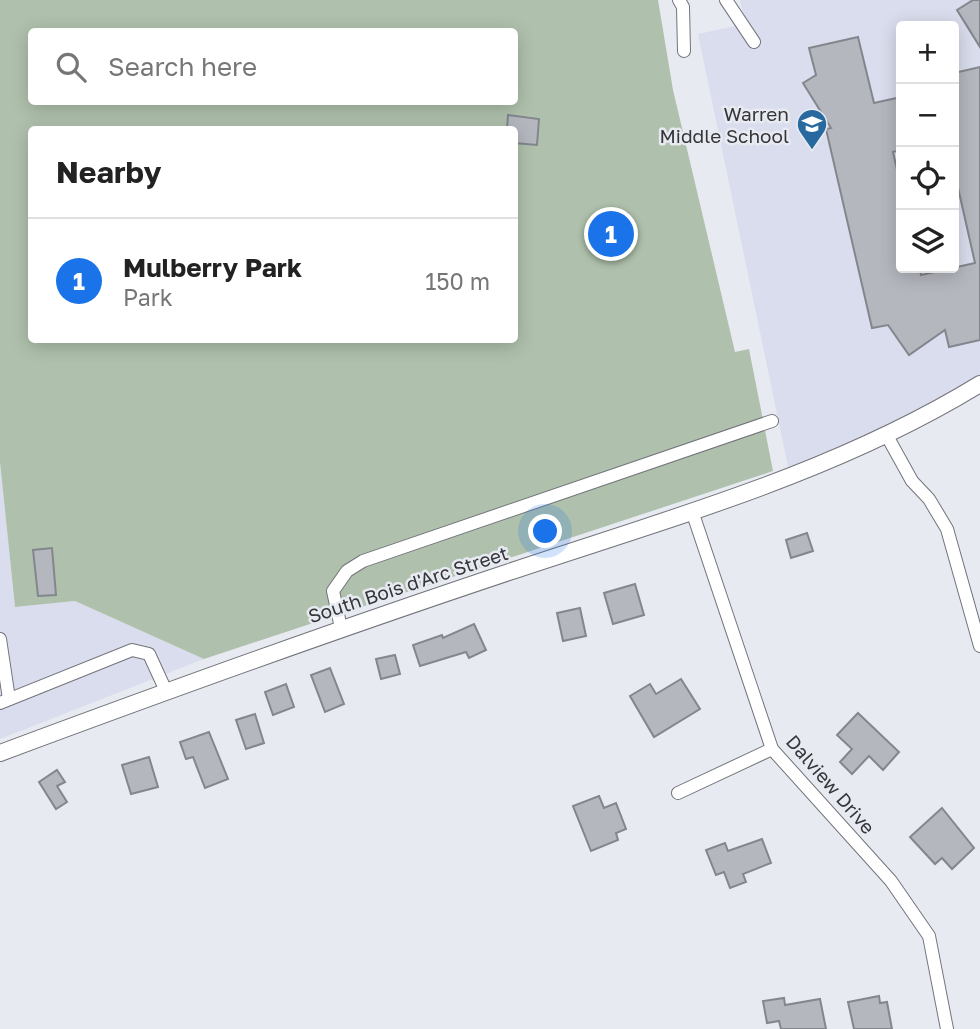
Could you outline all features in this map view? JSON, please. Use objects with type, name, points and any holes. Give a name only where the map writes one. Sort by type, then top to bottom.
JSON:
[{"type":"main road","name":"South Bois d'Arc Street","points":[[0,753],[341,628],[741,496],[887,436],[980,384]]},
{"type":"street","points":[[678,0],[683,7],[684,51]]},
{"type":"street","points":[[726,0],[754,42]]},
{"type":"street","points":[[341,628],[333,591],[347,571],[363,561],[772,421]]},
{"type":"street","points":[[887,436],[912,481],[929,499],[947,529],[980,646]]},
{"type":"street","name":"Dalview Drive","points":[[692,511],[772,749],[891,881],[929,936],[947,1029]]},
{"type":"street","points":[[0,639],[4,701],[132,650],[149,654],[166,691]]},
{"type":"street","points":[[678,793],[772,749]]},
{"type":"shaded area","name":"Warren Middle School","points":[[740,0],[980,0],[980,375],[898,422],[788,467],[698,34],[745,24]]},
{"type":"shaded area","points":[[0,462],[15,607],[75,601],[204,659],[0,739]]},
{"type":"green space","points":[[0,0],[658,0],[673,90],[735,352],[749,349],[773,471],[204,659],[75,601],[15,607],[0,462]]},
{"type":"building","points":[[973,0],[980,0],[980,47],[957,10]]},
{"type":"building","points":[[858,37],[874,103],[896,98],[896,151],[893,152],[896,165],[896,273],[959,273],[959,267],[975,263],[959,192],[959,72],[980,67],[980,340],[949,347],[945,330],[909,355],[888,325],[872,328],[826,129],[831,128],[803,83],[816,75],[809,48]]},
{"type":"building","points":[[508,115],[539,119],[537,145],[518,143],[518,126],[507,126]]},
{"type":"building","points":[[807,533],[813,551],[791,558],[786,540]]},
{"type":"building","points":[[52,548],[56,595],[38,596],[33,550]]},
{"type":"building","points":[[635,584],[644,615],[613,624],[604,593]]},
{"type":"building","points":[[580,608],[586,636],[563,641],[557,613]]},
{"type":"building","points":[[474,624],[486,650],[469,658],[466,652],[420,666],[413,645],[442,635],[443,638]]},
{"type":"building","points":[[395,655],[400,674],[381,679],[376,659]]},
{"type":"building","points":[[330,668],[344,704],[325,712],[311,675]]},
{"type":"building","points":[[681,679],[700,709],[654,737],[630,696],[650,684],[656,694]]},
{"type":"building","points":[[286,684],[294,707],[273,715],[265,692]]},
{"type":"building","points":[[858,713],[899,752],[883,770],[869,756],[852,774],[840,762],[852,749],[837,735]]},
{"type":"building","points":[[255,714],[264,743],[246,749],[236,720]]},
{"type":"building","points":[[209,732],[228,779],[205,788],[193,757],[186,759],[180,742]]},
{"type":"building","points":[[149,757],[158,787],[131,794],[122,765]]},
{"type":"building","points":[[57,770],[65,782],[57,786],[67,802],[56,809],[39,782]]},
{"type":"building","points":[[599,796],[604,808],[616,803],[626,829],[616,833],[618,840],[591,851],[573,806]]},
{"type":"building","points":[[942,808],[974,848],[952,869],[942,858],[935,864],[910,837]]},
{"type":"building","points":[[762,839],[771,863],[743,874],[746,882],[730,888],[724,872],[716,875],[706,850],[725,843],[728,851]]},
{"type":"building","points":[[879,996],[880,1003],[887,1002],[892,1029],[854,1029],[848,1002]]},
{"type":"building","points":[[784,998],[785,1005],[820,999],[826,1029],[781,1029],[779,1021],[767,1023],[763,1001]]},
{"type":"place","name":"Warren Middle School","points":[[812,151]]},
{"type":"place","name":"Mulberry Park","points":[[611,234]]}]
